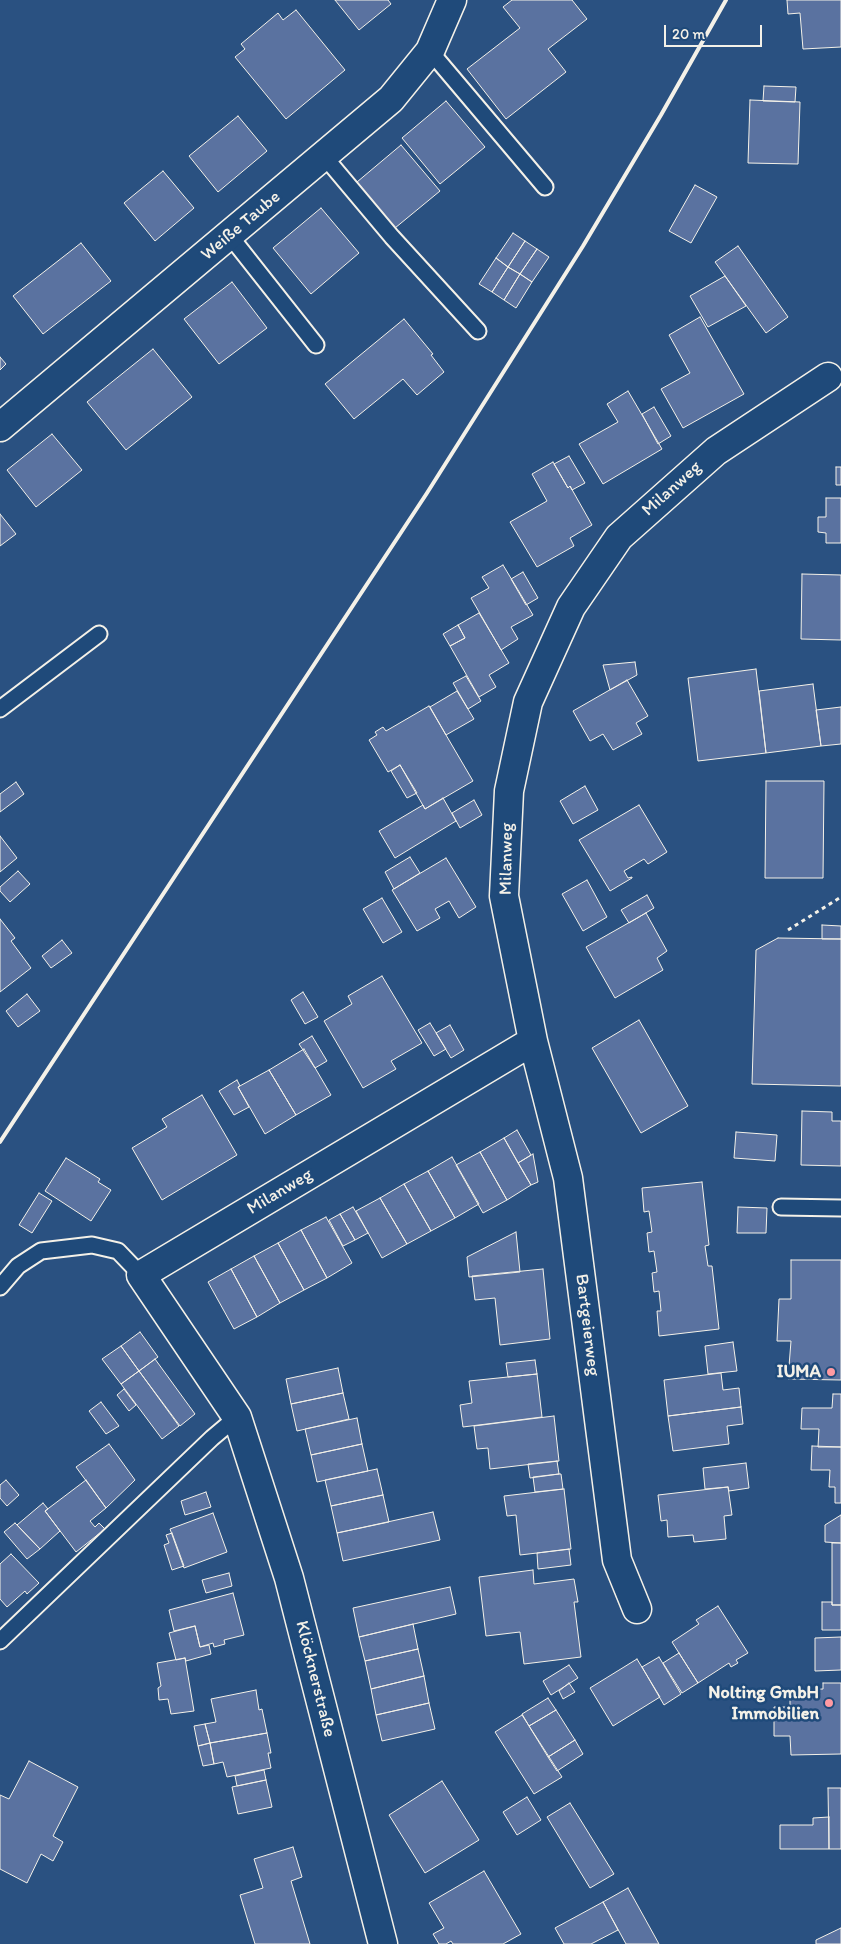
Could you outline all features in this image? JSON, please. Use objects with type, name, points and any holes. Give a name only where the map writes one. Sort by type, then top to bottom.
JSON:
[{"type":"street","name":"Weiße Taube","points":[[0,427],[392,99],[430,51],[452,0]]},
{"type":"street","name":"Milanweg","points":[[141,1275],[533,1041],[504,896],[509,791],[528,702],[571,607],[619,537],[716,451],[828,377]]},
{"type":"street","name":"Bartgeierweg","points":[[533,1041],[568,1178],[617,1560],[637,1609]]},
{"type":"street","name":"Klöcknerstraße","points":[[141,1275],[237,1417],[289,1578],[383,1944]]},
{"type":"lane","points":[[430,51],[545,187]]},
{"type":"lane","points":[[324,156],[392,237],[478,331]]},
{"type":"lane","points":[[230,236],[316,345]]},
{"type":"lane","points":[[0,709],[99,634]]},
{"type":"lane","points":[[781,1207],[841,1208]]},
{"type":"lane","name":"Klöcknerstraße","points":[[0,1287],[18,1266],[40,1251],[92,1245],[118,1251],[141,1275]]},
{"type":"lane","points":[[0,1641],[212,1438],[237,1417]]},
{"type":"path","points":[[788,930],[841,897]]},
{"type":"building","points":[[335,0],[388,0],[391,4],[359,30]]},
{"type":"building","points":[[512,0],[572,0],[587,19],[548,49],[566,72],[506,119],[467,69],[520,28],[503,7]]},
{"type":"building","points":[[787,0],[841,0],[841,47],[803,49],[800,13],[788,14]]},
{"type":"building","points":[[296,10],[345,70],[286,119],[235,57],[245,49],[241,44],[278,13],[283,20]]},
{"type":"building","points":[[764,86],[796,87],[795,102],[763,101]]},
{"type":"building","points":[[750,100],[800,102],[798,164],[748,163]]},
{"type":"building","points":[[446,101],[485,147],[440,184],[402,138]]},
{"type":"building","points":[[238,116],[267,151],[218,192],[189,156]]},
{"type":"building","points":[[401,145],[440,191],[395,228],[357,182]]},
{"type":"building","points":[[163,171],[194,208],[155,241],[124,203]]},
{"type":"building","points":[[695,185],[717,197],[691,243],[669,231]]},
{"type":"building","points":[[321,208],[359,253],[311,294],[273,248]]},
{"type":"building","points":[[513,233],[525,241],[508,267],[496,258]]},
{"type":"building","points":[[525,241],[537,249],[520,274],[508,267]]},
{"type":"building","points":[[81,243],[111,281],[43,334],[13,296]]},
{"type":"building","points":[[738,246],[788,317],[766,333],[715,262]]},
{"type":"building","points":[[537,249],[549,257],[532,282],[520,274]]},
{"type":"building","points":[[496,258],[508,267],[492,292],[479,284]]},
{"type":"building","points":[[508,267],[520,274],[504,300],[492,292]]},
{"type":"building","points":[[520,274],[532,282],[516,308],[504,300]]},
{"type":"building","points":[[725,276],[746,306],[708,327],[690,296]]},
{"type":"building","points":[[232,282],[267,328],[219,364],[184,319]]},
{"type":"building","points":[[700,317],[744,394],[683,428],[661,389],[690,373],[669,335]]},
{"type":"building","points":[[404,319],[433,354],[431,355],[444,372],[417,395],[403,379],[354,419],[325,384]]},
{"type":"building","points":[[153,349],[192,397],[126,450],[87,402]]},
{"type":"building","points":[[0,357],[6,364],[0,370]]},
{"type":"building","points":[[628,391],[662,449],[603,484],[579,444],[618,422],[607,404]]},
{"type":"building","points":[[654,407],[671,436],[658,444],[642,414]]},
{"type":"building","points":[[52,434],[82,470],[36,507],[7,470]]},
{"type":"building","points":[[569,456],[585,483],[572,490],[570,486],[568,488],[554,464]]},
{"type":"building","points":[[553,462],[568,488],[570,486],[592,525],[570,538],[574,546],[537,567],[510,522],[547,501],[532,474]]},
{"type":"building","points":[[836,467],[841,467],[841,485],[836,485]]},
{"type":"building","points":[[826,498],[841,498],[841,543],[826,543],[826,533],[818,532],[818,517],[826,517]]},
{"type":"building","points":[[0,514],[16,534],[0,546]]},
{"type":"building","points":[[503,565],[533,615],[511,627],[518,639],[501,650],[471,598],[489,588],[482,577]]},
{"type":"building","points":[[523,572],[538,598],[526,605],[511,579]]},
{"type":"building","points":[[802,574],[841,575],[841,640],[801,639]]},
{"type":"building","points":[[479,613],[509,663],[489,675],[496,687],[479,697],[450,646],[465,638],[458,625]]},
{"type":"building","points":[[458,625],[465,638],[450,646],[443,634]]},
{"type":"building","points":[[635,662],[637,675],[610,690],[603,665]]},
{"type":"building","points":[[756,669],[766,753],[698,761],[688,678]]},
{"type":"building","points":[[466,676],[481,701],[468,709],[453,683]]},
{"type":"building","points":[[627,680],[648,716],[636,723],[642,734],[613,750],[603,734],[590,741],[573,711]]},
{"type":"building","points":[[813,684],[821,746],[766,753],[759,691]]},
{"type":"building","points":[[457,691],[474,719],[446,735],[430,707]]},
{"type":"building","points":[[429,706],[473,781],[425,809],[400,765],[388,772],[369,740],[377,735],[375,732],[383,727],[386,731]]},
{"type":"building","points":[[841,707],[841,744],[821,746],[816,710]]},
{"type":"building","points":[[400,765],[417,793],[407,798],[391,771]]},
{"type":"building","points":[[766,781],[824,781],[823,878],[765,878]]},
{"type":"building","points":[[16,782],[24,794],[0,812],[0,794]]},
{"type":"building","points":[[585,786],[598,810],[573,824],[560,801]]},
{"type":"building","points":[[443,798],[456,821],[395,858],[379,831],[423,805],[425,809]]},
{"type":"building","points":[[474,800],[482,815],[460,828],[452,813]]},
{"type":"building","points":[[639,805],[667,852],[648,864],[644,859],[624,871],[628,878],[632,878],[610,891],[579,840]]},
{"type":"building","points":[[0,836],[17,858],[0,872]]},
{"type":"building","points":[[410,857],[420,873],[394,889],[385,872]]},
{"type":"building","points":[[446,858],[476,907],[459,918],[449,901],[435,909],[440,918],[417,931],[392,890]]},
{"type":"building","points":[[18,871],[30,884],[10,902],[0,891],[0,887]]},
{"type":"building","points":[[587,880],[607,917],[583,931],[562,894]]},
{"type":"building","points":[[647,895],[654,908],[629,923],[621,910]]},
{"type":"building","points":[[382,898],[402,932],[383,943],[363,909]]},
{"type":"building","points":[[646,913],[667,951],[657,958],[663,970],[615,998],[586,947]]},
{"type":"building","points":[[0,919],[15,938],[11,941],[31,968],[0,992]]},
{"type":"building","points":[[822,925],[841,926],[841,939],[822,939]]},
{"type":"building","points":[[778,938],[841,939],[841,1086],[752,1084],[756,950]]},
{"type":"building","points":[[62,940],[72,953],[51,968],[42,956]]},
{"type":"building","points":[[382,976],[422,1043],[391,1061],[396,1069],[363,1088],[324,1021],[352,1004],[348,996]]},
{"type":"building","points":[[303,992],[318,1017],[305,1024],[291,1000]]},
{"type":"building","points":[[27,994],[40,1011],[18,1027],[6,1011]]},
{"type":"building","points":[[639,1020],[688,1106],[641,1133],[592,1048]]},
{"type":"building","points":[[430,1023],[446,1049],[434,1056],[418,1030]]},
{"type":"building","points":[[450,1025],[464,1050],[451,1058],[436,1033]]},
{"type":"building","points":[[312,1036],[327,1061],[315,1068],[299,1044]]},
{"type":"building","points":[[304,1049],[331,1095],[296,1115],[269,1070]]},
{"type":"building","points":[[269,1070],[296,1115],[265,1134],[238,1087]]},
{"type":"building","points":[[237,1080],[240,1086],[238,1087],[249,1107],[234,1115],[219,1091]]},
{"type":"building","points":[[202,1095],[237,1155],[162,1200],[132,1148],[167,1127],[162,1119]]},
{"type":"building","points":[[802,1111],[832,1112],[832,1121],[841,1121],[841,1166],[801,1165]]},
{"type":"building","points":[[517,1130],[531,1155],[518,1163],[504,1138]]},
{"type":"building","points":[[736,1132],[777,1135],[775,1161],[734,1158]]},
{"type":"building","points":[[504,1138],[531,1185],[507,1200],[480,1152]]},
{"type":"building","points":[[480,1152],[507,1200],[483,1213],[456,1165]]},
{"type":"building","points":[[533,1154],[538,1182],[531,1185],[518,1163]]},
{"type":"building","points":[[452,1157],[479,1204],[455,1218],[428,1171]]},
{"type":"building","points":[[66,1158],[100,1179],[98,1182],[111,1190],[91,1221],[45,1191]]},
{"type":"building","points":[[428,1171],[455,1218],[431,1231],[404,1184]]},
{"type":"building","points":[[702,1182],[709,1245],[705,1246],[708,1266],[712,1266],[719,1329],[659,1336],[657,1311],[661,1311],[659,1291],[654,1292],[652,1273],[657,1272],[654,1251],[649,1252],[647,1233],[652,1232],[649,1211],[644,1212],[642,1188]]},
{"type":"building","points":[[404,1184],[431,1231],[407,1244],[380,1198]]},
{"type":"building","points":[[39,1193],[52,1201],[32,1233],[19,1225]]},
{"type":"building","points":[[380,1198],[407,1244],[382,1258],[356,1211]]},
{"type":"building","points":[[353,1207],[368,1233],[355,1240],[340,1214]]},
{"type":"building","points":[[738,1207],[767,1208],[766,1233],[737,1233]]},
{"type":"building","points":[[340,1214],[355,1240],[343,1246],[329,1220]]},
{"type":"building","points":[[326,1217],[352,1263],[327,1278],[301,1230]]},
{"type":"building","points":[[301,1230],[327,1278],[304,1290],[278,1243]]},
{"type":"building","points":[[516,1232],[520,1272],[469,1277],[467,1257]]},
{"type":"building","points":[[278,1243],[304,1290],[280,1303],[254,1256]]},
{"type":"building","points":[[254,1256],[280,1303],[257,1317],[231,1269]]},
{"type":"building","points":[[791,1260],[841,1260],[841,1380],[788,1379],[791,1341],[777,1341],[779,1299],[791,1299]]},
{"type":"building","points":[[231,1269],[257,1317],[234,1329],[208,1282]]},
{"type":"building","points":[[543,1269],[550,1339],[500,1345],[495,1298],[475,1300],[472,1276]]},
{"type":"building","points":[[140,1332],[158,1357],[139,1371],[121,1346]]},
{"type":"building","points":[[733,1342],[737,1371],[708,1374],[705,1346]]},
{"type":"building","points":[[121,1346],[139,1371],[121,1384],[102,1359]]},
{"type":"building","points":[[155,1359],[195,1414],[180,1426],[139,1371]]},
{"type":"building","points":[[535,1360],[537,1374],[508,1377],[506,1363]]},
{"type":"building","points":[[338,1368],[343,1393],[291,1404],[286,1379]]},
{"type":"building","points":[[139,1371],[179,1426],[162,1439],[121,1384]]},
{"type":"building","points":[[721,1373],[723,1390],[739,1388],[741,1407],[668,1416],[664,1380]]},
{"type":"building","points":[[537,1374],[542,1417],[463,1427],[460,1405],[472,1403],[469,1381]]},
{"type":"building","points":[[124,1389],[136,1405],[129,1411],[117,1395]]},
{"type":"building","points":[[343,1393],[349,1419],[297,1431],[291,1404]]},
{"type":"building","points":[[833,1394],[841,1394],[841,1447],[818,1447],[819,1429],[801,1429],[802,1408],[832,1408]]},
{"type":"building","points":[[101,1402],[119,1426],[106,1434],[89,1411]]},
{"type":"building","points":[[741,1407],[743,1424],[727,1426],[729,1444],[673,1451],[668,1416]]},
{"type":"building","points":[[554,1416],[559,1461],[490,1469],[488,1448],[477,1449],[474,1426]]},
{"type":"building","points":[[357,1418],[362,1444],[311,1455],[305,1429]]},
{"type":"building","points":[[109,1444],[135,1480],[106,1508],[76,1467]]},
{"type":"building","points":[[362,1444],[368,1471],[317,1482],[311,1455]]},
{"type":"building","points":[[812,1446],[841,1447],[841,1503],[835,1503],[835,1487],[829,1487],[830,1470],[811,1470]]},
{"type":"building","points":[[557,1461],[559,1474],[530,1478],[528,1464]]},
{"type":"building","points":[[746,1463],[749,1488],[729,1491],[728,1487],[705,1489],[703,1468]]},
{"type":"building","points":[[377,1469],[383,1495],[331,1506],[325,1480]]},
{"type":"building","points":[[561,1474],[563,1489],[535,1492],[533,1477]]},
{"type":"building","points":[[6,1480],[19,1495],[7,1506],[0,1498],[0,1485]]},
{"type":"building","points":[[86,1480],[106,1508],[90,1521],[95,1527],[99,1523],[105,1529],[76,1552],[45,1511]]},
{"type":"building","points":[[728,1487],[732,1515],[724,1516],[726,1539],[694,1542],[693,1535],[668,1537],[667,1520],[661,1521],[658,1495]]},
{"type":"building","points":[[564,1489],[571,1549],[520,1555],[516,1515],[507,1516],[504,1496]]},
{"type":"building","points":[[206,1492],[211,1507],[185,1515],[181,1501]]},
{"type":"building","points":[[383,1495],[389,1522],[337,1533],[331,1506]]},
{"type":"building","points":[[43,1503],[48,1509],[45,1511],[60,1531],[40,1549],[17,1525]]},
{"type":"building","points":[[433,1512],[440,1540],[343,1561],[337,1533]]},
{"type":"building","points":[[213,1513],[227,1552],[184,1568],[170,1529]]},
{"type":"building","points":[[841,1515],[841,1543],[825,1542],[825,1525]]},
{"type":"building","points":[[15,1523],[40,1549],[27,1559],[4,1532]]},
{"type":"building","points":[[172,1533],[184,1566],[172,1570],[164,1545],[169,1543],[166,1535]]},
{"type":"building","points":[[832,1543],[841,1543],[841,1605],[832,1605]]},
{"type":"building","points":[[569,1549],[571,1565],[538,1569],[537,1553]]},
{"type":"building","points":[[11,1554],[39,1583],[27,1594],[25,1591],[7,1607],[0,1599],[0,1564]]},
{"type":"building","points":[[533,1570],[534,1584],[574,1579],[578,1602],[574,1602],[581,1657],[524,1664],[520,1632],[486,1636],[479,1577]]},
{"type":"building","points":[[229,1573],[232,1586],[206,1593],[202,1580]]},
{"type":"building","points":[[450,1587],[456,1614],[359,1637],[353,1608]]},
{"type":"building","points":[[233,1593],[244,1635],[224,1640],[225,1644],[214,1647],[213,1643],[200,1647],[195,1626],[174,1631],[169,1610]]},
{"type":"building","points":[[822,1602],[832,1602],[832,1605],[841,1605],[841,1630],[822,1630]]},
{"type":"building","points":[[718,1606],[748,1653],[736,1660],[738,1663],[731,1667],[729,1663],[698,1683],[672,1642],[699,1624],[696,1620]]},
{"type":"building","points":[[413,1624],[418,1649],[365,1661],[359,1637]]},
{"type":"building","points":[[195,1626],[200,1647],[209,1645],[211,1654],[186,1661],[185,1658],[176,1660],[169,1633]]},
{"type":"building","points":[[841,1637],[841,1670],[815,1671],[815,1638]]},
{"type":"building","points":[[418,1649],[424,1676],[371,1689],[365,1661]]},
{"type":"building","points":[[679,1653],[698,1683],[682,1693],[663,1663]]},
{"type":"building","points":[[659,1657],[681,1694],[664,1705],[642,1667]]},
{"type":"building","points":[[185,1658],[194,1711],[171,1714],[168,1699],[159,1700],[158,1688],[161,1686],[157,1663]]},
{"type":"building","points":[[637,1659],[660,1697],[613,1726],[590,1688]]},
{"type":"building","points":[[569,1665],[578,1678],[551,1695],[543,1681]]},
{"type":"building","points":[[424,1676],[429,1703],[376,1715],[371,1689]]},
{"type":"building","points":[[569,1683],[575,1692],[563,1699],[559,1691]]},
{"type":"building","points":[[823,1683],[841,1683],[841,1754],[791,1755],[790,1736],[774,1736],[774,1707],[790,1707],[790,1690],[823,1689]]},
{"type":"building","points":[[256,1690],[259,1710],[262,1709],[267,1733],[210,1743],[205,1724],[216,1722],[211,1699]]},
{"type":"building","points":[[548,1698],[556,1710],[529,1726],[522,1714]]},
{"type":"building","points":[[429,1703],[435,1729],[382,1741],[376,1715]]},
{"type":"building","points":[[556,1710],[575,1740],[548,1757],[529,1726]]},
{"type":"building","points":[[522,1715],[562,1777],[534,1794],[495,1732]]},
{"type":"building","points":[[205,1724],[210,1743],[198,1746],[194,1726]]},
{"type":"building","points":[[267,1733],[271,1753],[268,1753],[271,1768],[227,1777],[223,1762],[214,1764],[210,1743]]},
{"type":"building","points":[[575,1740],[583,1754],[557,1771],[548,1757]]},
{"type":"building","points":[[210,1743],[214,1764],[203,1766],[198,1746]]},
{"type":"building","points":[[29,1761],[78,1787],[53,1836],[63,1842],[53,1861],[41,1854],[27,1883],[0,1869],[0,1795],[9,1799]]},
{"type":"building","points":[[264,1770],[266,1780],[237,1786],[235,1776]]},
{"type":"building","points":[[266,1780],[272,1807],[238,1814],[232,1787]]},
{"type":"building","points":[[442,1781],[479,1840],[425,1873],[389,1815]]},
{"type":"building","points":[[828,1788],[841,1788],[841,1849],[829,1849]]},
{"type":"building","points":[[527,1797],[541,1820],[517,1835],[503,1812]]},
{"type":"building","points":[[570,1803],[614,1874],[590,1888],[547,1817]]},
{"type":"building","points":[[829,1817],[829,1849],[780,1849],[780,1825],[813,1825],[813,1818]]},
{"type":"building","points":[[293,1847],[302,1877],[291,1881],[310,1944],[255,1944],[240,1895],[263,1888],[254,1859]]},
{"type":"building","points":[[484,1871],[521,1934],[503,1944],[453,1944],[451,1941],[446,1944],[439,1944],[433,1934],[444,1928],[429,1903]]},
{"type":"building","points":[[628,1888],[659,1944],[626,1944],[603,1902]]},
{"type":"building","points":[[603,1902],[618,1930],[591,1944],[564,1944],[555,1928]]},
{"type":"building","points":[[841,1928],[841,1944],[816,1944],[816,1940]]},
{"type":"railway","points":[[0,1142],[427,493],[583,246],[661,115],[726,0]]},
{"type":"place","name":"IUMA","points":[[831,1372]]},
{"type":"place","name":"Nolting GmbH Immobilien","points":[[829,1703]]}]
